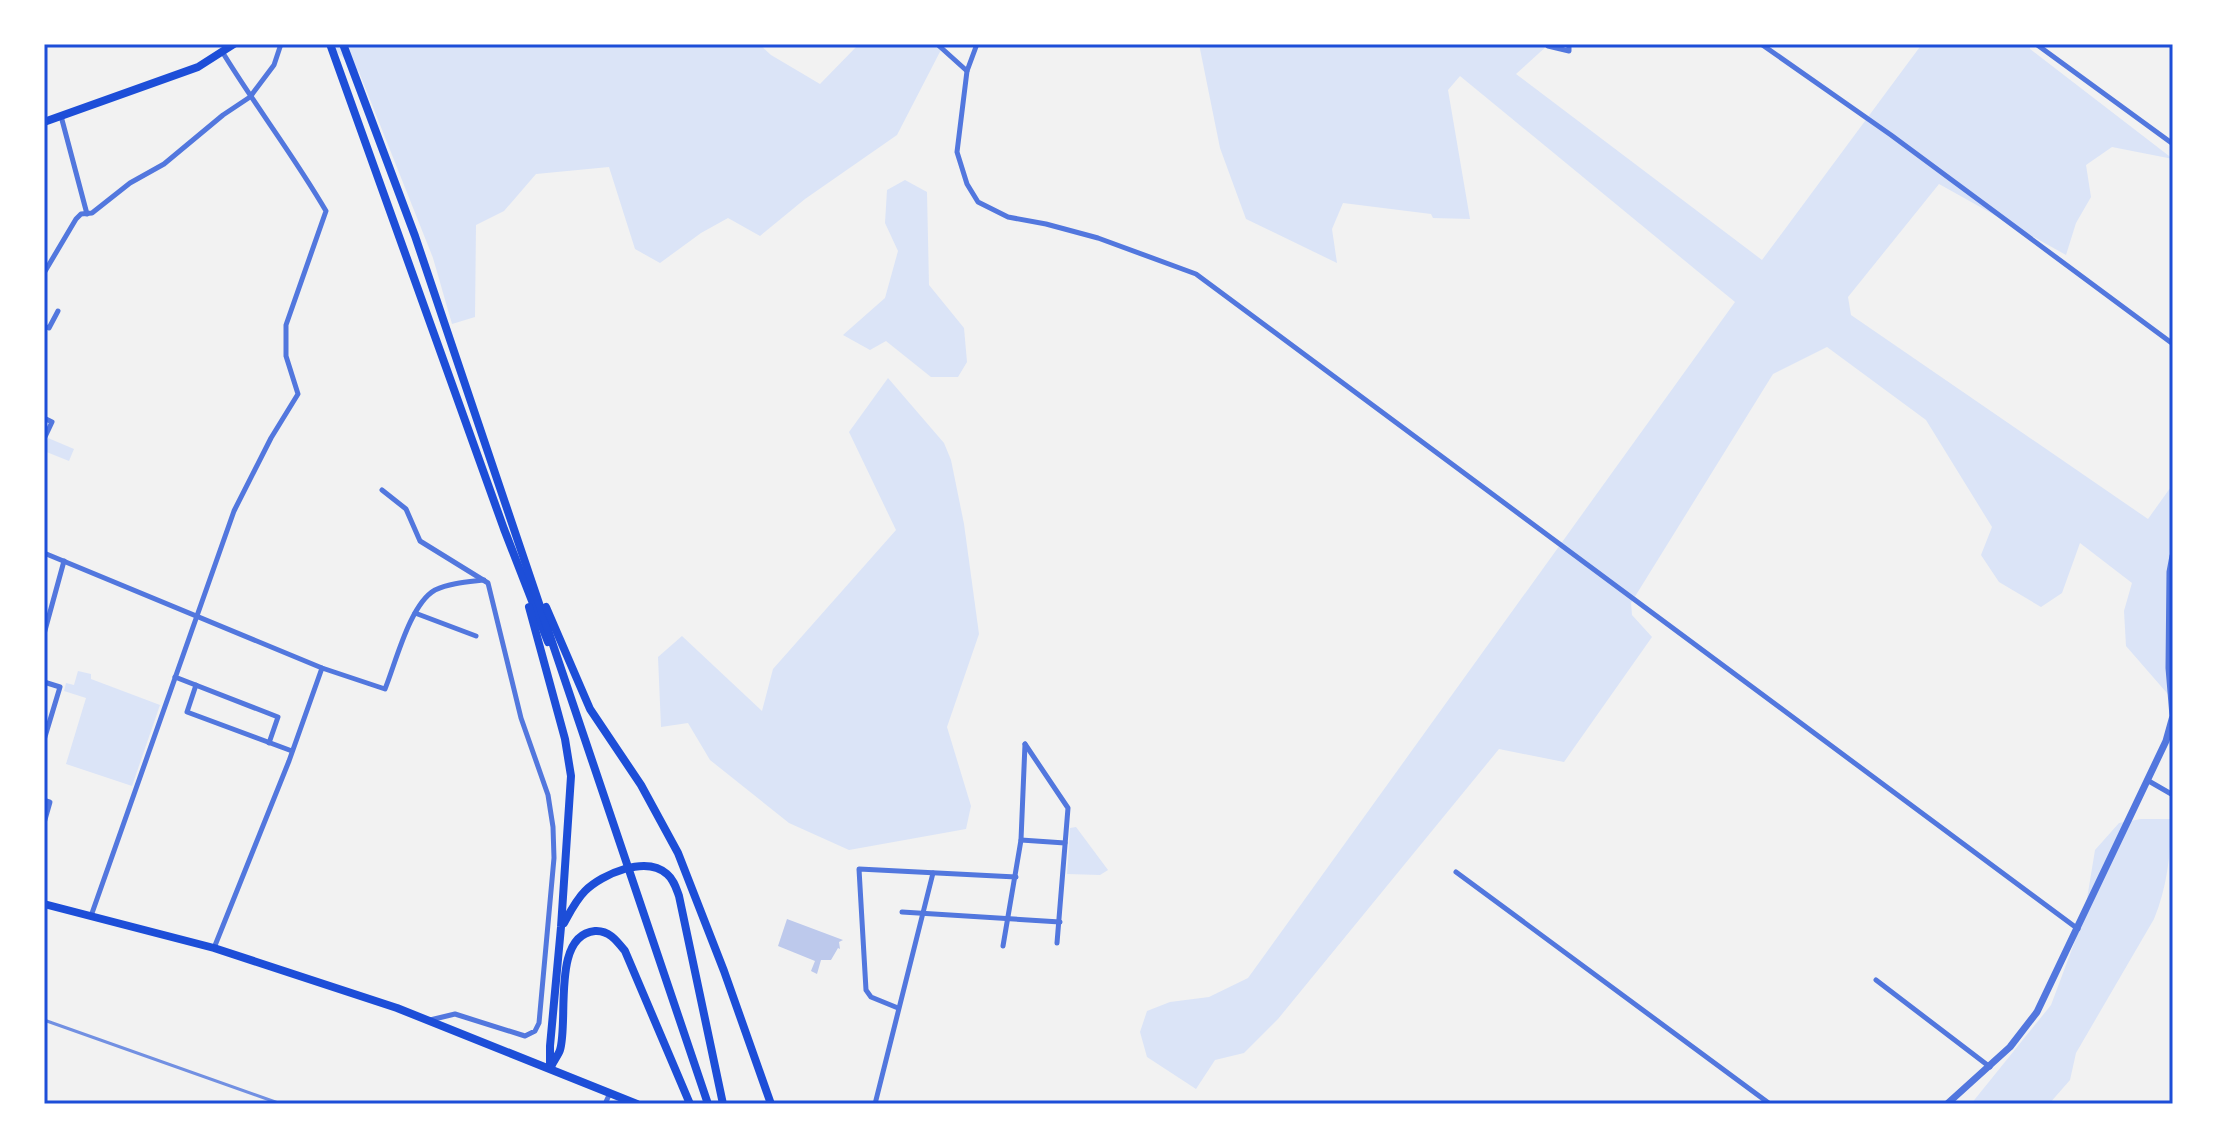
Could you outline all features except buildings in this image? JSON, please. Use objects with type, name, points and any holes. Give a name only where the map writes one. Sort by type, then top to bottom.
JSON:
[{"type":"main road","points":[[44,122],[198,67],[234,44]]},
{"type":"main road","points":[[330,44],[569,695],[708,1103]]},
{"type":"main road","points":[[343,44],[415,236],[526,576],[565,739],[571,776],[550,1067]]},
{"type":"main road","points":[[526,576],[590,709],[641,785],[678,853],[771,1104]]},
{"type":"main road","points":[[561,927],[586,890],[604,878],[645,866],[670,875],[679,896],[723,1104]]},
{"type":"main road","points":[[44,904],[214,948],[429,1021],[637,1104]]},
{"type":"main road","points":[[550,1067],[560,1049],[568,958],[577,940],[598,931],[612,936],[625,951],[688,1101]]},
{"type":"street","points":[[44,273],[76,219],[92,213],[130,183],[164,164],[250,97],[274,65],[281,44]]},
{"type":"street","points":[[937,44],[967,71]]},
{"type":"street","points":[[977,44],[967,71],[957,152],[967,184],[978,202],[1008,217],[1098,238],[1196,274],[2078,929]]},
{"type":"street","points":[[1548,46],[1569,51],[1569,44]]},
{"type":"street","points":[[1761,44],[1891,135],[2173,344]]},
{"type":"street","points":[[2036,44],[2173,144]]},
{"type":"street","points":[[91,916],[196,616],[248,480],[298,394],[286,356],[286,325],[326,211],[299,165],[223,53]]},
{"type":"street","points":[[61,116],[87,214]]},
{"type":"street","points":[[44,326],[49,328],[58,311]]},
{"type":"street","points":[[44,418],[52,422],[44,439]]},
{"type":"street","points":[[382,490],[406,509],[420,541],[488,583],[521,718],[548,795],[553,827],[554,858],[539,1023],[535,1031],[525,1036],[455,1014],[429,1021]]},
{"type":"street","points":[[406,509],[409,501]]},
{"type":"street","points":[[44,553],[322,668],[385,689],[415,613],[427,596],[449,585],[484,580]]},
{"type":"street","points":[[1947,1104],[1990,1067],[2031,1021],[2166,741],[2173,716],[2169,668],[2170,572],[2173,556]]},
{"type":"street","points":[[44,634],[64,561]]},
{"type":"street","points":[[415,613],[476,636]]},
{"type":"street","points":[[214,948],[322,668]]},
{"type":"street","points":[[175,677],[278,717],[269,743]]},
{"type":"street","points":[[44,682],[60,687],[44,740]]},
{"type":"street","points":[[196,685],[187,712],[292,751]]},
{"type":"street","points":[[1003,946],[1021,840],[1025,744],[1068,808],[1057,943]]},
{"type":"street","points":[[2147,780],[2173,795]]},
{"type":"street","points":[[44,800],[50,802],[44,823]]},
{"type":"street","points":[[1021,840],[1065,843]]},
{"type":"street","points":[[898,1008],[871,997],[866,990],[859,869],[1016,877]]},
{"type":"street","points":[[1456,872],[1770,1104]]},
{"type":"street","points":[[875,1104],[933,873]]},
{"type":"street","points":[[902,912],[1060,922]]},
{"type":"street","points":[[1876,980],[1990,1067]]},
{"type":"street","points":[[605,1104],[610,1093]]},
{"type":"shaded area","points":[[328,44],[759,44],[771,55],[820,84],[859,44],[944,44],[897,135],[805,199],[760,236],[728,218],[660,263],[635,249],[609,167],[536,174],[504,211],[476,225],[475,317],[452,324],[433,258],[359,72]]},
{"type":"shaded area","points":[[1199,44],[1297,44],[1301,47],[1311,44],[1549,44],[1516,74],[1762,260],[1922,44],[2030,44],[2030,49],[2173,159],[2112,147],[2086,165],[2091,197],[2076,223],[2066,255],[1939,184],[1848,297],[1851,315],[2148,519],[2173,484],[2173,700],[2126,646],[2124,611],[2132,583],[2080,543],[2062,593],[2041,607],[1999,582],[1981,555],[1992,527],[1926,420],[1827,347],[1773,374],[1631,603],[1632,615],[1652,637],[1564,762],[1499,749],[1278,1019],[1244,1053],[1215,1060],[1196,1089],[1147,1057],[1140,1032],[1147,1011],[1170,1002],[1209,997],[1248,978],[1735,302],[1460,76],[1448,90],[1470,219],[1433,218],[1431,214],[1343,203],[1332,229],[1337,263],[1246,219],[1220,148]]},
{"type":"shaded area","points":[[905,180],[927,192],[929,285],[964,328],[967,362],[958,377],[931,377],[886,341],[870,350],[843,335],[885,298],[898,251],[885,223],[887,190]]},
{"type":"shaded area","points":[[888,378],[944,443],[951,460],[964,524],[979,634],[947,727],[971,806],[966,829],[849,850],[789,823],[710,760],[688,723],[661,727],[658,657],[682,636],[762,711],[773,669],[896,530],[849,432]]},
{"type":"shaded area","points":[[48,438],[74,449],[69,461],[44,451]]},
{"type":"shaded area","points":[[78,671],[91,674],[91,679],[160,705],[132,786],[66,764],[86,698],[64,691],[66,683],[74,685]]},
{"type":"shaded area","points":[[2171,819],[2169,857],[2162,895],[2154,919],[2076,1053],[2070,1080],[2049,1104],[1971,1104],[2051,1005],[2084,917],[2095,850],[2119,823]]},
{"type":"shaded area","points":[[1076,827],[1108,870],[1100,875],[1067,874],[1070,828]]},
{"type":"railway","points":[[44,1020],[281,1104]]}]
